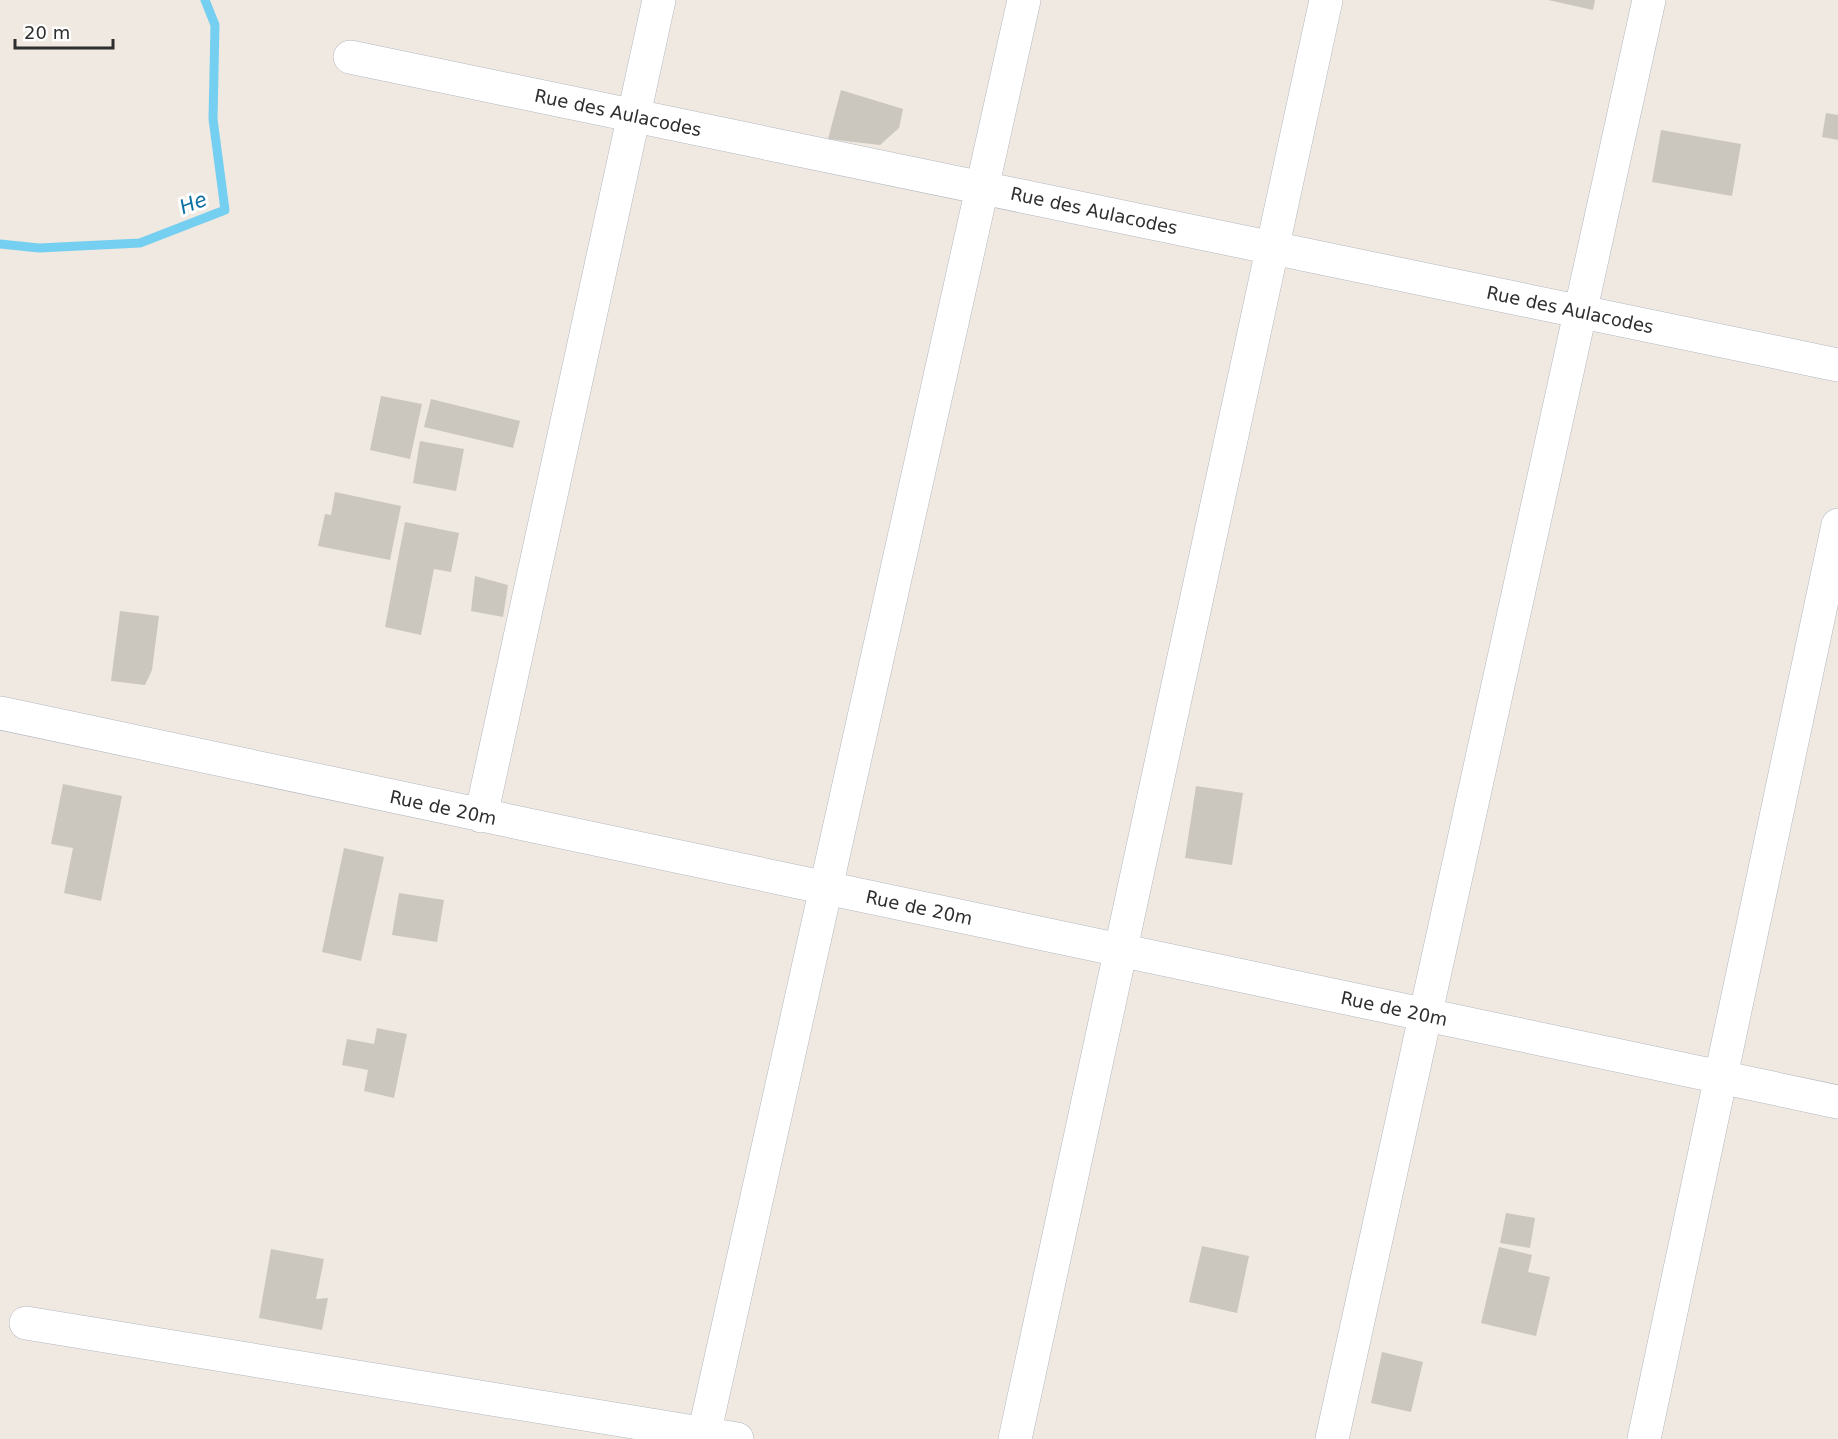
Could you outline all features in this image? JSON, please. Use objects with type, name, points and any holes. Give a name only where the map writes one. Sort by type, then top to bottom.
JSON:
[{"type":"street","points":[[482,816],[659,0]]},
{"type":"street","points":[[703,1436],[1024,0]]},
{"type":"street","points":[[1015,1439],[1326,0]]},
{"type":"street","points":[[1332,1439],[1649,0]]},
{"type":"street","name":"Rue des Aulacodes","points":[[350,57],[1838,366]]},
{"type":"street","points":[[1644,1439],[1838,525]]},
{"type":"street","name":"Rue de 20m","points":[[0,713],[1838,1102]]},
{"type":"street","points":[[26,1323],[703,1436],[737,1439]]},
{"type":"building","points":[[1548,0],[1595,0],[1593,10]]},
{"type":"building","points":[[841,90],[903,109],[899,128],[880,145],[828,139]]},
{"type":"building","points":[[1826,113],[1838,115],[1838,140],[1822,137]]},
{"type":"building","points":[[1661,130],[1741,144],[1732,196],[1652,182]]},
{"type":"building","points":[[381,396],[422,404],[410,459],[370,450]]},
{"type":"building","points":[[431,399],[520,421],[513,448],[424,427]]},
{"type":"building","points":[[420,441],[464,449],[456,491],[413,483]]},
{"type":"building","points":[[335,492],[401,506],[390,560],[318,546],[325,514],[331,515]]},
{"type":"building","points":[[405,522],[459,533],[451,572],[434,569],[421,635],[385,627]]},
{"type":"building","points":[[475,576],[508,585],[503,617],[471,611]]},
{"type":"building","points":[[120,611],[159,616],[152,670],[145,685],[111,681]]},
{"type":"building","points":[[63,784],[122,796],[101,901],[64,893],[73,848],[51,844]]},
{"type":"building","points":[[1196,786],[1243,793],[1232,865],[1185,858]]},
{"type":"building","points":[[344,848],[384,857],[361,961],[322,952]]},
{"type":"building","points":[[399,893],[444,900],[437,942],[392,935]]},
{"type":"building","points":[[377,1028],[407,1034],[394,1098],[364,1091],[368,1070],[342,1065],[347,1039],[374,1044]]},
{"type":"building","points":[[1506,1213],[1535,1218],[1530,1248],[1500,1243]]},
{"type":"building","points":[[1202,1246],[1249,1256],[1237,1313],[1189,1302]]},
{"type":"building","points":[[1499,1247],[1532,1255],[1528,1272],[1550,1277],[1536,1336],[1481,1323]]},
{"type":"building","points":[[271,1249],[324,1259],[316,1299],[328,1298],[322,1330],[259,1318]]},
{"type":"building","points":[[1382,1352],[1423,1362],[1411,1412],[1371,1403]]},
{"type":"waterway","name":"He","points":[[0,244],[39,248],[140,243],[225,210],[213,119],[215,25],[205,0]]}]
